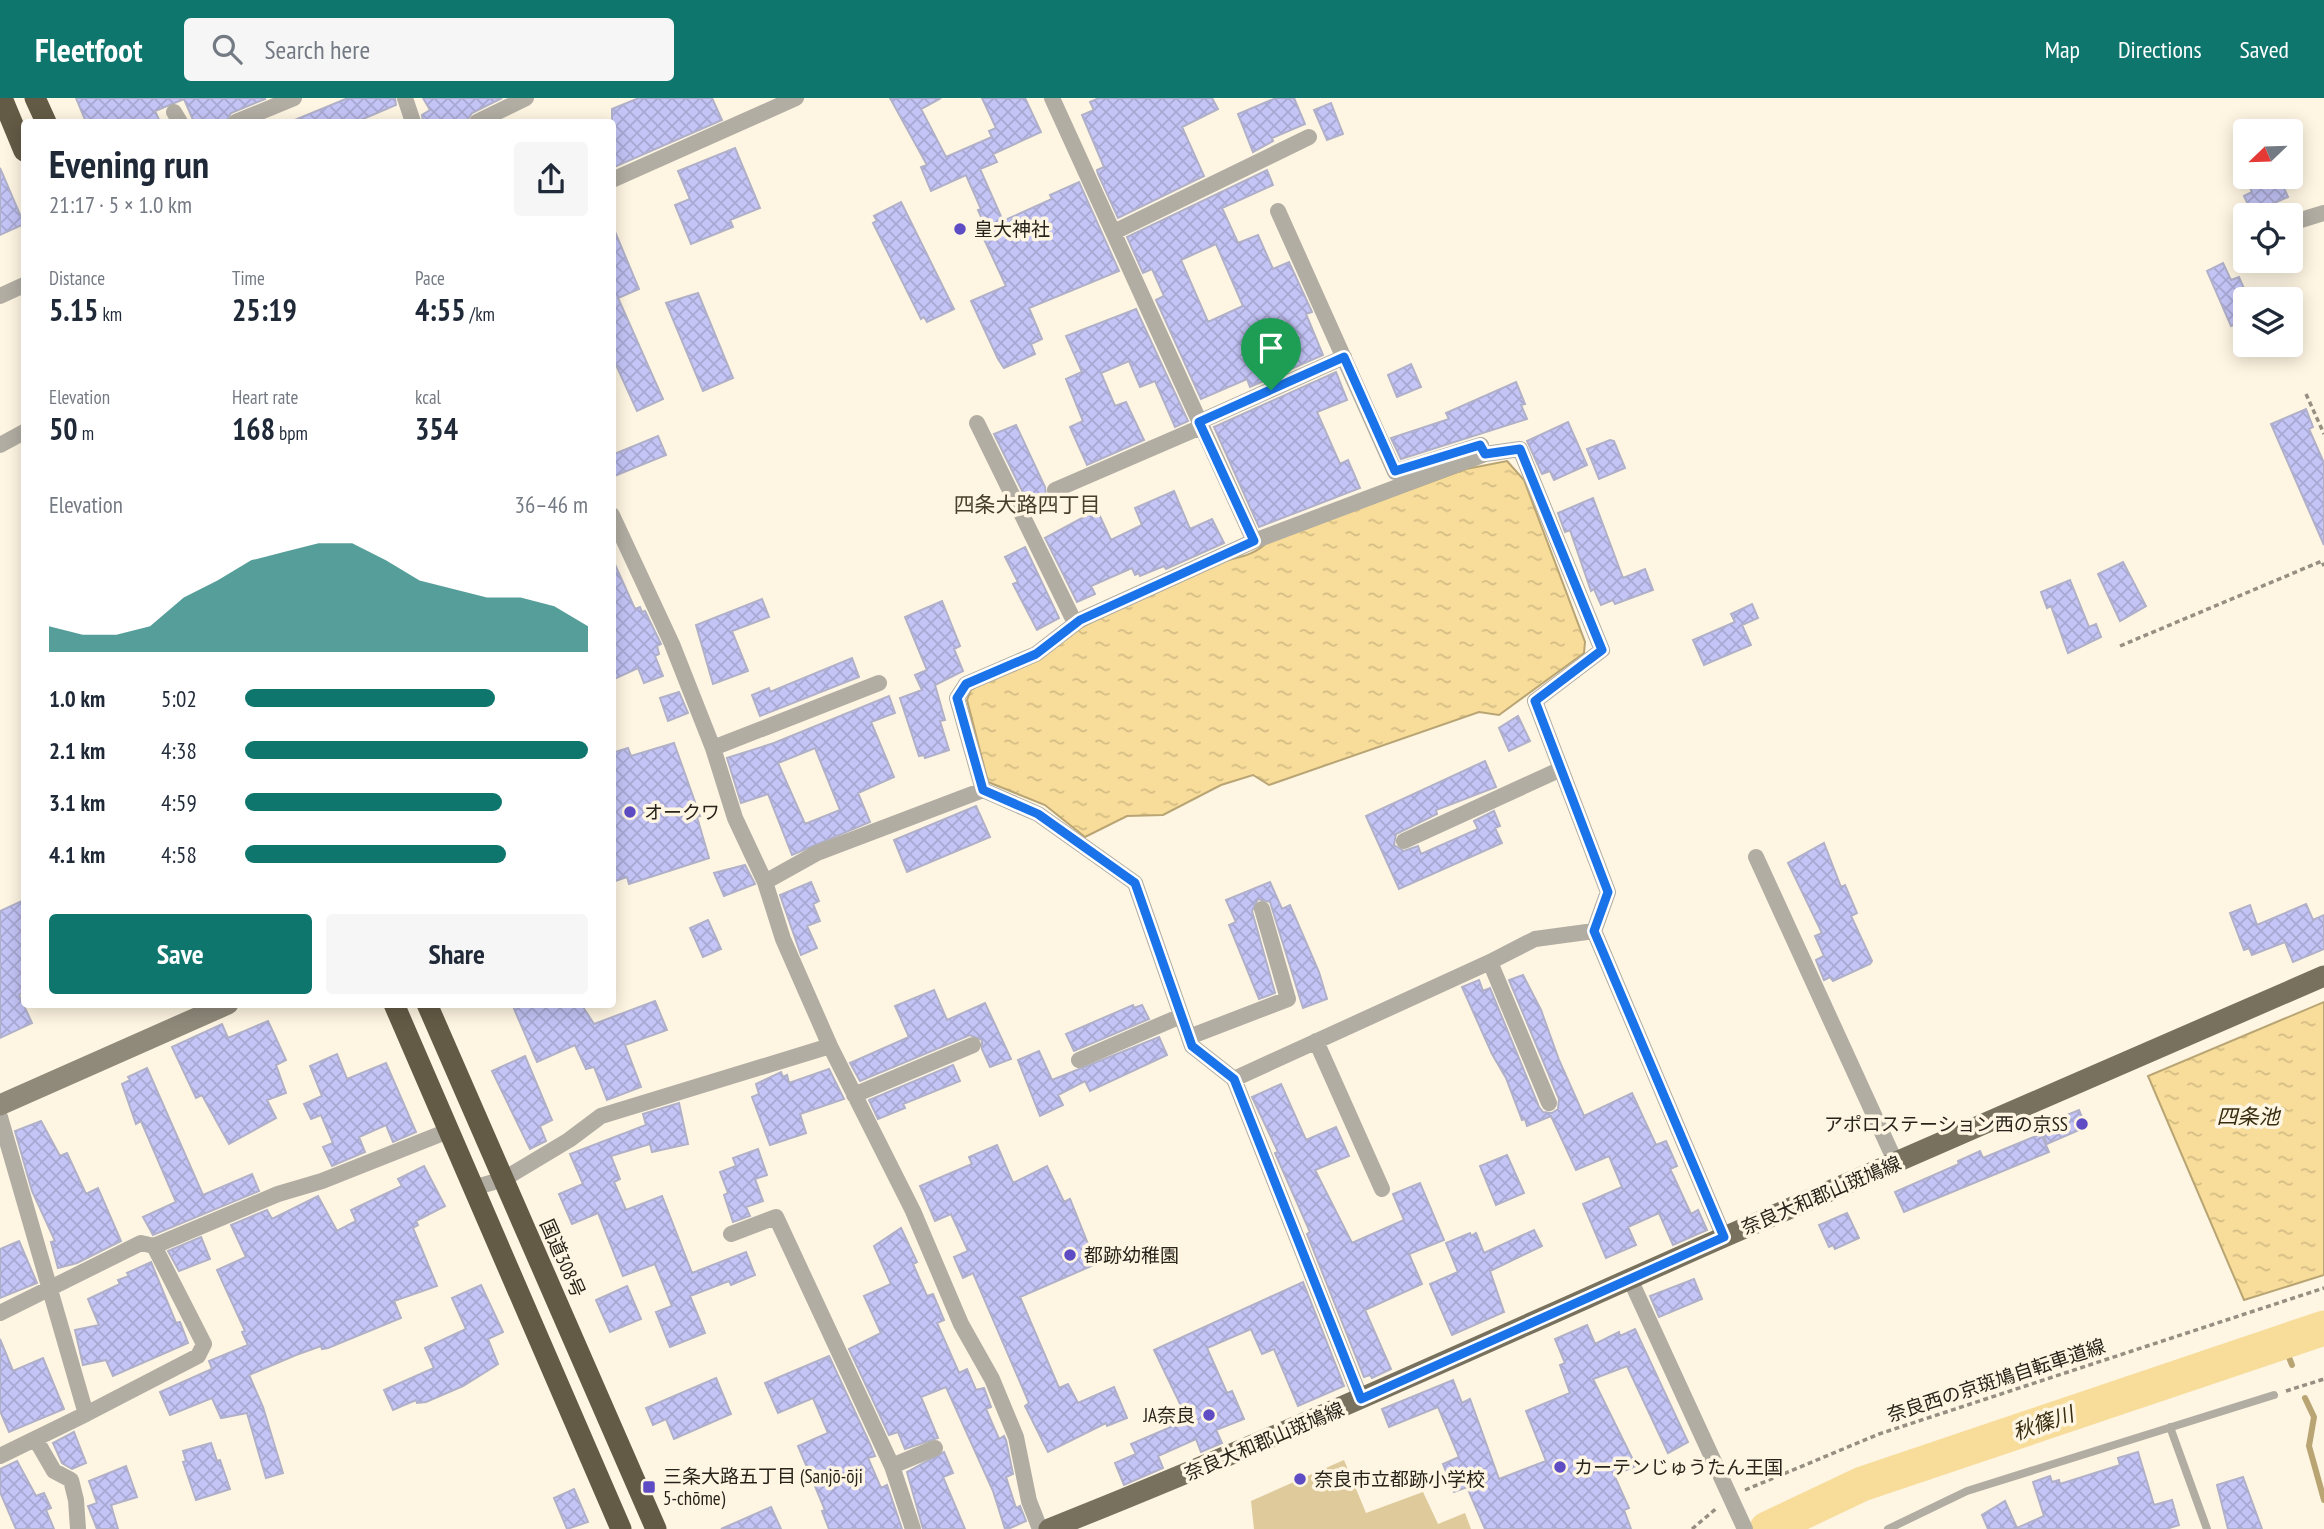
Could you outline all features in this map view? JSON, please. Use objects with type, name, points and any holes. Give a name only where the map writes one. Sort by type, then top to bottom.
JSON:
[{"type":"highway","points":[[2,98],[21,143]]},
{"type":"highway","points":[[35,98],[45,119]]},
{"type":"highway","points":[[396,1008],[621,1529]]},
{"type":"highway","name":"国道308号","points":[[429,1008],[656,1529]]},
{"type":"main road","name":"奈良大和郡山斑鳩線","points":[[1049,1529],[1191,1473],[2324,976]]},
{"type":"street","points":[[243,119],[295,98]]},
{"type":"street","points":[[405,98],[412,119]]},
{"type":"street","points":[[483,119],[526,98]]},
{"type":"street","points":[[616,178],[796,98]]},
{"type":"street","points":[[1052,98],[1254,541]]},
{"type":"street","points":[[1114,232],[1310,137]]},
{"type":"street","points":[[1278,211],[1395,471],[1480,445],[1485,454]]},
{"type":"street","points":[[2303,219],[2324,213]]},
{"type":"street","points":[[0,296],[21,286]]},
{"type":"street","points":[[1055,490],[1344,357]]},
{"type":"street","points":[[977,423],[1075,623]]},
{"type":"street","points":[[0,445],[21,434]]},
{"type":"street","points":[[983,790],[957,698],[966,684],[1036,654],[1075,623],[1254,541],[1485,454],[1520,449],[1602,650],[1535,701],[1608,892],[1594,931],[1724,1237]]},
{"type":"street","points":[[616,524],[672,644],[713,748],[735,818],[765,882],[783,939],[830,1046],[913,1212],[961,1324],[992,1379],[1016,1437],[1029,1501],[1040,1529]]},
{"type":"street","points":[[713,748],[879,683]]},
{"type":"street","points":[[1404,841],[1559,769]]},
{"type":"street","points":[[765,882],[817,853],[983,790],[1038,814],[1135,883],[1192,1046],[1234,1079],[1361,1399]]},
{"type":"street","points":[[1756,857],[1896,1163]]},
{"type":"street","points":[[1189,1037],[1288,999],[1262,909]]},
{"type":"street","points":[[1234,1079],[1535,939],[1594,931]]},
{"type":"street","points":[[1490,962],[1549,1103]]},
{"type":"street","points":[[0,1105],[219,1008]]},
{"type":"street","points":[[1079,1060],[1181,1016]]},
{"type":"street","points":[[1316,1041],[1382,1189]]},
{"type":"street","points":[[854,1095],[973,1045]]},
{"type":"street","points":[[473,1188],[503,1179],[569,1140],[601,1116],[830,1046]]},
{"type":"street","points":[[0,1117],[86,1414]]},
{"type":"street","points":[[0,1313],[141,1243],[154,1246],[278,1194],[322,1181],[448,1131]]},
{"type":"street","points":[[730,1234],[776,1217],[891,1466],[913,1529]]},
{"type":"street","points":[[0,1456],[198,1356],[204,1345],[154,1246]]},
{"type":"street","points":[[1630,1279],[1745,1529]]},
{"type":"street","points":[[36,1440],[54,1471],[71,1480],[76,1500],[78,1529]]},
{"type":"street","points":[[891,1466],[935,1448]]},
{"type":"lane","points":[[1888,1529],[1967,1491],[2274,1395]]},
{"type":"lane","points":[[2170,1427],[2207,1529]]},
{"type":"path","points":[[2306,394],[2324,434]]},
{"type":"path","points":[[2120,646],[2323,560],[2324,566]]},
{"type":"path","name":"奈良西の京斑鳩自転車道線","points":[[1692,1529],[1730,1496],[1879,1434],[2324,1288]]},
{"type":"path","points":[[2274,1395],[2324,1379]]},
{"type":"shaded area","points":[[1344,1460],[1366,1513],[1423,1492],[1438,1524],[1465,1513],[1471,1529],[1254,1529],[1251,1501]]},
{"type":"water","points":[[1507,461],[1524,480],[1585,642],[1584,653],[1499,715],[1479,712],[1269,785],[1253,775],[1221,785],[1163,815],[1127,816],[1085,837],[1045,805],[988,782],[967,700],[971,690],[1088,624],[1209,566],[1248,555],[1267,542],[1466,469]]},
{"type":"water","name":"四条池","points":[[2324,1002],[2324,1275],[2244,1300],[2148,1076]]},
{"type":"building","points":[[76,98],[265,98],[231,113],[228,119],[193,119],[184,99],[155,111],[159,119],[85,119]]},
{"type":"building","points":[[348,98],[395,98],[396,105],[363,119],[297,119]]},
{"type":"building","points":[[423,98],[502,98],[472,113],[468,119],[423,119],[422,115],[430,110]]},
{"type":"building","points":[[639,98],[712,98],[722,120],[616,166],[616,119],[612,119],[612,109]]},
{"type":"building","points":[[890,98],[941,98],[921,109],[946,157],[992,137],[989,131],[996,128],[982,98],[1025,98],[1041,132],[993,154],[997,162],[980,169],[1003,221],[1052,199],[1050,195],[1079,182],[1119,271],[1029,308],[1042,339],[1031,344],[1035,354],[1004,368],[998,359],[971,301],[1006,286],[984,239],[990,237],[978,210],[981,209],[966,175],[931,191],[921,167],[927,165]]},
{"type":"building","points":[[1099,98],[1212,98],[1218,109],[1182,127],[1204,176],[1118,218],[1098,174],[1097,170],[1104,167],[1082,115],[1094,110],[1090,102]]},
{"type":"building","points":[[1276,98],[1294,98],[1305,124],[1272,138],[1273,141],[1253,152],[1238,114]]},
{"type":"building","points":[[1331,103],[1343,134],[1327,140],[1314,110]]},
{"type":"building","points":[[735,148],[760,208],[730,220],[733,227],[691,244],[675,205],[690,199],[678,171]]},
{"type":"building","points":[[0,168],[21,217],[21,225],[0,235]]},
{"type":"building","points":[[1267,170],[1273,185],[1222,208],[1238,243],[1258,235],[1273,269],[1289,262],[1312,312],[1306,314],[1323,355],[1250,387],[1247,379],[1201,399],[1156,300],[1164,296],[1152,269],[1143,273],[1127,237]],"holes":[[[1216,244],[1243,306],[1208,322],[1181,260]]]},
{"type":"building","points":[[2251,189],[2284,189],[2288,197],[2274,203],[2247,203],[2244,196],[2252,192]]},
{"type":"building","points":[[901,202],[954,309],[927,322],[924,317],[921,319],[873,223],[877,221],[874,216]]},
{"type":"building","points":[[616,234],[639,289],[618,298],[663,399],[637,411],[616,365]]},
{"type":"building","points":[[2223,263],[2231,280],[2239,277],[2243,287],[2233,287],[2233,325],[2231,326],[2207,271]]},
{"type":"building","points":[[698,293],[733,378],[703,391],[666,303]]},
{"type":"building","points":[[1136,309],[1188,421],[1175,427],[1155,381],[1140,387],[1129,361],[1101,373],[1115,406],[1126,402],[1144,440],[1087,465],[1070,427],[1083,421],[1066,379],[1082,372],[1066,336]]},
{"type":"building","points":[[1411,364],[1421,387],[1397,397],[1388,375]]},
{"type":"building","points":[[1336,372],[1347,400],[1317,412],[1340,464],[1348,460],[1360,488],[1259,527],[1214,427]]},
{"type":"building","points":[[1516,382],[1525,404],[1521,405],[1527,419],[1401,459],[1391,438],[1449,419],[1446,413]]},
{"type":"building","points":[[2306,409],[2313,427],[2309,429],[2324,463],[2324,545],[2271,424]]},
{"type":"building","points":[[1568,422],[1587,465],[1554,480],[1550,471],[1542,474],[1527,441]]},
{"type":"building","points":[[1016,425],[1045,487],[1046,495],[1052,502],[1032,511],[994,434]]},
{"type":"building","points":[[658,436],[666,455],[616,475],[616,453]]},
{"type":"building","points":[[1614,441],[1625,468],[1599,479],[1587,449]]},
{"type":"building","points":[[1174,491],[1190,529],[1212,519],[1224,543],[1166,569],[1164,566],[1140,576],[1139,573],[1135,575],[1132,568],[1091,586],[1095,594],[1077,602],[1045,538],[1097,510],[1111,540],[1142,525],[1135,508]]},
{"type":"building","points":[[1593,498],[1623,578],[1645,569],[1653,590],[1615,604],[1613,600],[1601,605],[1594,589],[1591,591],[1570,530],[1565,532],[1558,513]]},
{"type":"building","points":[[1025,547],[1059,618],[1037,630],[1013,584],[1018,582],[1005,557]]},
{"type":"building","points":[[2123,562],[2146,606],[2120,621],[2098,574]]},
{"type":"building","points":[[616,567],[635,609],[640,607],[642,612],[645,611],[661,644],[657,646],[659,654],[655,656],[663,676],[644,683],[638,668],[616,678]]},
{"type":"building","points":[[2070,580],[2089,627],[2096,624],[2101,637],[2068,653],[2051,606],[2047,608],[2041,592]]},
{"type":"building","points":[[762,599],[769,617],[732,631],[748,671],[713,684],[696,625]]},
{"type":"building","points":[[942,601],[960,646],[954,649],[963,671],[935,685],[945,720],[940,721],[949,750],[925,758],[924,755],[919,756],[900,698],[922,690],[915,675],[927,670],[905,617]]},
{"type":"building","points":[[1752,604],[1758,618],[1742,625],[1751,645],[1704,665],[1693,640],[1735,622],[1731,614]]},
{"type":"building","points":[[852,658],[859,677],[760,716],[752,695],[769,688],[770,692]]},
{"type":"building","points":[[679,692],[688,713],[668,721],[660,698]]},
{"type":"building","points":[[889,696],[895,713],[871,722],[894,777],[858,793],[870,822],[792,855],[768,794],[741,803],[727,758],[774,743]],"holes":[[[815,748],[840,810],[805,824],[778,763]]]},
{"type":"building","points":[[1518,716],[1530,741],[1509,751],[1499,728]]},
{"type":"building","points":[[674,743],[700,816],[697,817],[709,858],[629,884],[627,877],[616,881],[616,752],[628,748],[631,756]]},
{"type":"building","points":[[1485,761],[1496,787],[1436,810],[1437,814],[1396,834],[1394,845],[1404,851],[1418,846],[1421,854],[1478,829],[1474,821],[1494,811],[1500,826],[1495,828],[1502,843],[1399,889],[1366,816]]},
{"type":"building","points":[[976,806],[990,837],[907,872],[894,840]]},
{"type":"building","points":[[1824,843],[1841,887],[1845,885],[1857,913],[1851,916],[1872,961],[1833,981],[1830,977],[1824,980],[1816,960],[1824,956],[1815,936],[1822,933],[1788,863]]},
{"type":"building","points":[[745,865],[755,884],[724,896],[714,873]]},
{"type":"building","points":[[811,882],[819,901],[813,904],[820,921],[807,926],[817,948],[801,955],[780,895]]},
{"type":"building","points":[[1270,882],[1282,909],[1290,905],[1319,972],[1327,999],[1303,1008],[1270,902],[1258,899],[1252,911],[1275,993],[1259,999],[1229,925],[1236,922],[1226,900]]},
{"type":"building","points":[[21,901],[19,995],[21,1008],[25,1008],[32,1023],[0,1038],[0,911]]},
{"type":"building","points":[[2306,904],[2313,920],[2324,915],[2324,949],[2293,962],[2285,942],[2252,955],[2249,948],[2244,950],[2230,913],[2250,905],[2257,925]]},
{"type":"building","points":[[708,920],[721,949],[703,957],[690,928]]},
{"type":"building","points":[[1523,975],[1541,1010],[1559,1060],[1584,1116],[1632,1093],[1656,1145],[1666,1141],[1677,1166],[1670,1169],[1691,1214],[1698,1210],[1707,1230],[1673,1245],[1659,1213],[1628,1227],[1636,1245],[1606,1258],[1583,1204],[1622,1187],[1609,1156],[1576,1170],[1551,1116],[1527,1126],[1462,987],[1479,980],[1483,991],[1490,988],[1539,1107],[1543,1112],[1552,1113],[1558,1109],[1559,1099],[1509,980]]},
{"type":"building","points":[[934,990],[947,1020],[985,1003],[1011,1059],[990,1067],[982,1049],[982,1040],[970,1035],[860,1081],[850,1063],[909,1037],[895,1006]]},
{"type":"building","points":[[655,1001],[667,1030],[625,1045],[641,1087],[607,1100],[594,1067],[586,1069],[575,1045],[537,1062],[514,1008],[584,1008],[594,1024]]},
{"type":"building","points":[[1133,1005],[1134,1008],[1142,1005],[1149,1019],[1074,1051],[1066,1034]]},
{"type":"building","points":[[268,1021],[286,1060],[276,1065],[286,1093],[267,1100],[276,1118],[229,1144],[202,1095],[196,1098],[172,1047],[222,1024],[228,1038]]},
{"type":"building","points":[[1159,1037],[1167,1055],[1090,1091],[1085,1081],[1058,1095],[1063,1105],[1040,1116],[1018,1060],[1039,1051],[1052,1080]]},
{"type":"building","points":[[337,1054],[347,1079],[386,1063],[416,1132],[393,1142],[386,1125],[359,1137],[365,1152],[332,1166],[323,1147],[333,1143],[321,1115],[311,1119],[304,1104],[322,1096],[310,1066]]},
{"type":"building","points":[[525,1056],[552,1120],[540,1126],[546,1141],[530,1149],[492,1071]]},
{"type":"building","points":[[953,1065],[960,1081],[903,1104],[905,1108],[878,1119],[869,1100]]},
{"type":"building","points":[[147,1068],[203,1195],[252,1174],[259,1191],[153,1235],[143,1217],[176,1202],[141,1121],[136,1124],[122,1084],[130,1080],[128,1077]]},
{"type":"building","points":[[829,1069],[844,1099],[800,1114],[806,1133],[770,1145],[752,1097],[759,1094],[756,1084],[781,1072],[783,1077],[787,1075],[789,1083]]},
{"type":"building","points":[[1281,1084],[1306,1140],[1336,1127],[1349,1156],[1315,1170],[1352,1243],[1404,1220],[1393,1194],[1420,1183],[1444,1240],[1409,1254],[1422,1284],[1365,1310],[1391,1369],[1372,1378],[1370,1375],[1364,1377],[1307,1234],[1310,1232],[1275,1153],[1278,1152],[1252,1097]]},
{"type":"building","points":[[679,1103],[688,1144],[652,1152],[650,1144],[611,1156],[620,1179],[614,1182],[626,1210],[662,1196],[692,1273],[746,1252],[755,1275],[731,1285],[729,1281],[690,1296],[705,1333],[670,1347],[656,1312],[672,1306],[655,1264],[623,1276],[598,1213],[572,1224],[559,1194],[583,1184],[570,1154],[646,1125],[643,1114]]},
{"type":"building","points":[[2079,1110],[2086,1127],[2047,1144],[2040,1126]]},
{"type":"building","points":[[41,1121],[60,1156],[67,1153],[86,1194],[98,1188],[121,1241],[77,1263],[58,1268],[51,1242],[55,1241],[32,1191],[15,1131]]},
{"type":"building","points":[[2041,1134],[2049,1152],[1904,1212],[1895,1192],[1959,1164],[1958,1161],[1980,1151],[1983,1158]]},
{"type":"building","points":[[997,1145],[1013,1183],[1047,1166],[1064,1202],[1070,1199],[1096,1264],[1020,1297],[1059,1388],[1068,1384],[1078,1403],[1114,1387],[1127,1418],[1107,1426],[1106,1423],[1048,1452],[1025,1406],[1029,1403],[973,1273],[963,1278],[954,1257],[968,1251],[951,1214],[935,1221],[920,1186],[972,1164],[969,1157]]},
{"type":"building","points":[[758,1149],[767,1175],[755,1179],[763,1201],[746,1207],[750,1216],[733,1222],[724,1195],[728,1193],[720,1172],[736,1166],[733,1158]]},
{"type":"building","points":[[1507,1155],[1524,1193],[1496,1205],[1480,1166]]},
{"type":"building","points":[[424,1166],[445,1206],[416,1221],[418,1225],[413,1228],[437,1286],[394,1301],[401,1318],[328,1348],[322,1349],[321,1346],[249,1375],[263,1407],[283,1473],[266,1478],[247,1413],[221,1418],[212,1398],[170,1415],[160,1392],[212,1369],[209,1361],[248,1345],[242,1332],[245,1331],[217,1270],[246,1257],[231,1225],[267,1210],[272,1219],[318,1196],[337,1231],[356,1221],[351,1210],[402,1186],[398,1179]]},
{"type":"building","points":[[1847,1213],[1859,1238],[1835,1249],[1833,1245],[1829,1247],[1819,1225]]},
{"type":"building","points":[[901,1228],[917,1262],[913,1264],[927,1296],[933,1294],[944,1320],[937,1323],[959,1373],[967,1369],[976,1390],[984,1388],[991,1407],[986,1409],[999,1439],[1004,1436],[1006,1440],[1013,1474],[1006,1477],[1016,1508],[1020,1506],[1026,1521],[1008,1529],[1005,1529],[993,1491],[946,1387],[921,1397],[938,1438],[905,1449],[898,1432],[889,1435],[849,1349],[881,1333],[864,1296],[891,1284],[874,1246]]},
{"type":"building","points":[[1534,1230],[1542,1246],[1490,1271],[1504,1312],[1452,1335],[1430,1284],[1458,1272],[1446,1243],[1476,1233],[1484,1253]]},
{"type":"building","points":[[201,1237],[210,1259],[179,1271],[168,1251]]},
{"type":"building","points":[[19,1241],[37,1283],[0,1298],[0,1249]]},
{"type":"building","points":[[151,1262],[176,1323],[180,1322],[188,1343],[113,1376],[106,1360],[83,1365],[75,1330],[99,1325],[88,1299],[120,1284],[118,1280],[129,1276],[127,1273]]},
{"type":"building","points":[[1694,1279],[1702,1299],[1659,1317],[1650,1296]]},
{"type":"building","points":[[1303,1282],[1344,1386],[1298,1406],[1274,1349],[1262,1354],[1251,1329],[1207,1348],[1227,1393],[1232,1391],[1244,1419],[1216,1430],[1222,1443],[1201,1452],[1196,1439],[1158,1456],[1163,1468],[1124,1485],[1115,1463],[1136,1454],[1131,1444],[1171,1427],[1167,1419],[1184,1412],[1154,1350]]},
{"type":"building","points":[[481,1285],[503,1332],[488,1339],[498,1364],[463,1386],[426,1402],[417,1403],[416,1400],[393,1410],[384,1390],[434,1368],[425,1348],[466,1329],[452,1298]]},
{"type":"building","points":[[627,1286],[641,1319],[610,1332],[596,1300]]},
{"type":"building","points":[[1587,1325],[1595,1344],[1619,1332],[1620,1336],[1635,1329],[1688,1442],[1668,1453],[1627,1366],[1593,1379],[1636,1466],[1614,1475],[1629,1508],[1624,1510],[1631,1529],[1485,1529],[1467,1487],[1454,1492],[1443,1464],[1459,1457],[1438,1407],[1389,1427],[1382,1409],[1453,1380],[1462,1403],[1470,1399],[1499,1479],[1546,1461],[1526,1411],[1570,1393],[1560,1365],[1565,1363],[1555,1339]]},
{"type":"building","points":[[0,1339],[13,1371],[43,1358],[64,1409],[9,1432],[0,1411]]},
{"type":"building","points":[[829,1356],[875,1456],[868,1458],[881,1488],[887,1485],[902,1529],[829,1529],[822,1511],[825,1510],[798,1446],[828,1433],[813,1398],[778,1413],[765,1383]]},
{"type":"building","points":[[716,1378],[731,1414],[674,1439],[666,1419],[653,1425],[646,1408]]},
{"type":"building","points":[[74,1432],[86,1463],[72,1469],[62,1463],[53,1443]]},
{"type":"building","points":[[211,1443],[230,1489],[196,1500],[183,1462],[186,1461],[183,1451]]},
{"type":"building","points":[[944,1452],[953,1473],[943,1477],[965,1529],[923,1529],[907,1472]]},
{"type":"building","points":[[2138,1452],[2154,1505],[2172,1500],[2179,1525],[2166,1529],[1988,1529],[1982,1515],[2005,1501],[2017,1528],[2044,1516],[2033,1482],[2050,1476],[2052,1482],[2059,1480],[2060,1484],[2120,1465],[2118,1458]]},
{"type":"building","points":[[17,1461],[36,1496],[44,1493],[51,1508],[46,1510],[54,1529],[16,1529],[0,1492],[0,1469]]},
{"type":"building","points":[[126,1466],[137,1497],[111,1505],[118,1529],[97,1529],[88,1506],[97,1503],[89,1481]]},
{"type":"building","points":[[2243,1477],[2262,1529],[2228,1529],[2217,1485]]},
{"type":"building","points":[[574,1489],[588,1522],[567,1529],[554,1498]]},
{"type":"building","points":[[771,1507],[781,1529],[721,1529]]},
{"type":"waterway","name":"秋篠川","points":[[1767,1529],[1862,1484],[2324,1328]]},
{"type":"waterway","points":[[2283,1342],[2292,1365]]},
{"type":"waterway","points":[[2305,1398],[2314,1417],[2309,1446],[2324,1500]]},
{"type":"place","name":"皇大神社","points":[[960,229]]},
{"type":"place","name":"オークワ","points":[[630,812]]},
{"type":"place","name":"アポロステーション西の京SS","points":[[2082,1124]]},
{"type":"place","name":"都跡幼稚園","points":[[1070,1255]]},
{"type":"place","name":"JA奈良","points":[[1209,1415]]},
{"type":"place","name":"カーテンじゅうたん王国","points":[[1560,1467]]},
{"type":"place","name":"奈良市立都跡小学校","points":[[1300,1479]]},
{"type":"place","name":"三条大路五丁目 (Sanjō-ōji 5-chōme)","points":[[649,1487]]},
{"type":"district","name":"四条大路四丁目","points":[[1027,504]]},
{"type":"route","points":[[1344,357],[1395,471],[1480,445],[1485,454],[1520,449],[1602,650],[1535,701],[1608,892],[1594,931],[1724,1237],[1361,1399],[1234,1079],[1192,1046],[1135,883],[1038,814],[983,790],[957,698],[966,684],[1036,654],[1080,620],[1254,541],[1199,422],[1271,390],[1344,357]]}]
